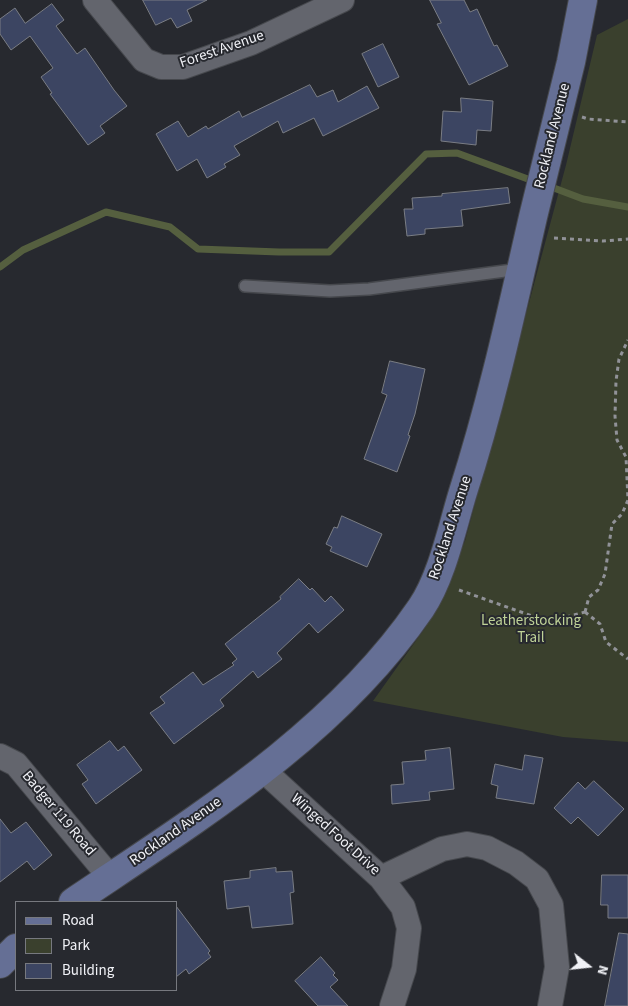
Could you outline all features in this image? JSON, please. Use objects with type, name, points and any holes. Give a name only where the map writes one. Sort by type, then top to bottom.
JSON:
[{"type":"street","name":"Forest Avenue","points":[[95,0],[144,60],[161,66],[183,67],[251,43],[342,0]]},
{"type":"street","name":"Rockland Avenue","points":[[75,901],[263,770],[348,696],[397,640],[422,605],[434,581],[482,434],[571,62],[583,0]]},
{"type":"street","name":"Badger 119 Road","points":[[0,756],[16,764],[110,877]]},
{"type":"street","name":"Winged Foot Drive","points":[[263,770],[381,878],[442,849],[467,844],[487,848],[516,863],[536,879],[551,905],[557,967],[550,1006]]},
{"type":"street","points":[[381,878],[404,907],[409,928],[404,969],[392,1006]]},
{"type":"street","points":[[0,964],[15,949]]},
{"type":"lane","points":[[245,286],[330,291],[368,289],[522,269]]},
{"type":"path","points":[[560,109],[588,119],[628,122]]},
{"type":"path","points":[[531,225],[562,240],[603,241],[628,239]]},
{"type":"path","points":[[585,612],[589,596],[598,590],[605,574],[612,524],[622,514],[628,500],[626,457],[617,440],[615,416],[619,359],[628,340]]},
{"type":"path","points":[[434,581],[535,617],[562,618],[585,612]]},
{"type":"path","points":[[585,612],[600,624],[606,642],[628,659]]},
{"type":"green space","name":"Leatherstocking Trail","points":[[628,19],[628,742],[563,737],[373,701],[425,628],[465,541],[566,165],[597,35]]},
{"type":"building","points":[[143,0],[207,0],[187,10],[192,21],[177,28],[171,18],[156,25]]},
{"type":"building","points":[[430,0],[464,0],[470,12],[477,9],[494,46],[497,45],[508,66],[469,85],[437,24],[441,23]]},
{"type":"building","points":[[52,4],[64,20],[56,26],[77,54],[85,48],[127,106],[100,126],[105,133],[88,145],[50,94],[52,93],[41,77],[53,68],[30,36],[11,50],[0,34],[0,19],[15,8],[25,23]]},
{"type":"building","points":[[383,44],[399,77],[378,87],[362,54]]},
{"type":"building","points":[[310,85],[317,97],[333,90],[338,102],[367,86],[379,108],[323,136],[314,118],[283,133],[278,121],[234,146],[240,155],[224,164],[226,167],[207,178],[197,159],[177,171],[156,134],[178,121],[188,137],[206,126],[208,129],[239,111],[242,117]]},
{"type":"building","points":[[461,98],[493,101],[491,131],[477,130],[476,145],[441,141],[443,111],[461,112]]},
{"type":"building","points":[[508,188],[510,203],[461,210],[463,226],[425,229],[425,234],[407,236],[404,209],[413,209],[412,198]]},
{"type":"building","points":[[390,361],[425,369],[415,414],[408,435],[410,436],[397,472],[364,459],[387,395],[382,393]]},
{"type":"building","points":[[342,516],[382,534],[367,567],[330,551],[332,547],[326,544],[334,527],[337,528]]},
{"type":"building","points":[[299,579],[310,590],[312,588],[325,602],[331,596],[344,610],[318,633],[309,623],[277,653],[282,659],[258,678],[253,671],[220,700],[224,706],[174,744],[150,713],[165,703],[160,697],[193,672],[203,685],[234,665],[232,663],[237,659],[225,644],[281,599],[280,597]]},
{"type":"building","points":[[110,741],[118,751],[124,746],[142,770],[96,804],[82,784],[88,780],[77,765]]},
{"type":"building","points":[[450,748],[454,789],[429,792],[430,800],[392,804],[391,785],[404,784],[402,762],[426,760],[425,751]]},
{"type":"building","points":[[525,755],[543,758],[534,804],[496,798],[498,786],[491,784],[495,764],[522,770]]},
{"type":"building","points":[[594,781],[624,809],[598,836],[578,817],[571,824],[554,808],[578,782],[585,789]]},
{"type":"building","points":[[0,819],[11,833],[26,822],[52,855],[34,870],[27,861],[0,882]]},
{"type":"building","points":[[276,868],[276,872],[292,871],[294,892],[290,893],[293,924],[252,928],[249,906],[227,909],[224,881],[250,878],[250,871]]},
{"type":"building","points":[[602,875],[628,875],[628,918],[608,918],[608,905],[601,905]]},
{"type":"building","points":[[178,909],[210,951],[208,953],[211,957],[189,974],[186,969],[178,975]]},
{"type":"building","points":[[619,933],[628,934],[628,1006],[605,1006]]},
{"type":"building","points":[[321,957],[335,973],[333,975],[338,980],[330,987],[348,1006],[318,1006],[295,981]]},
{"type":"waterway","points":[[0,267],[23,250],[106,212],[170,227],[198,249],[329,252],[426,154],[457,153],[536,182]]},
{"type":"waterway","points":[[546,185],[583,199],[628,207]]}]
